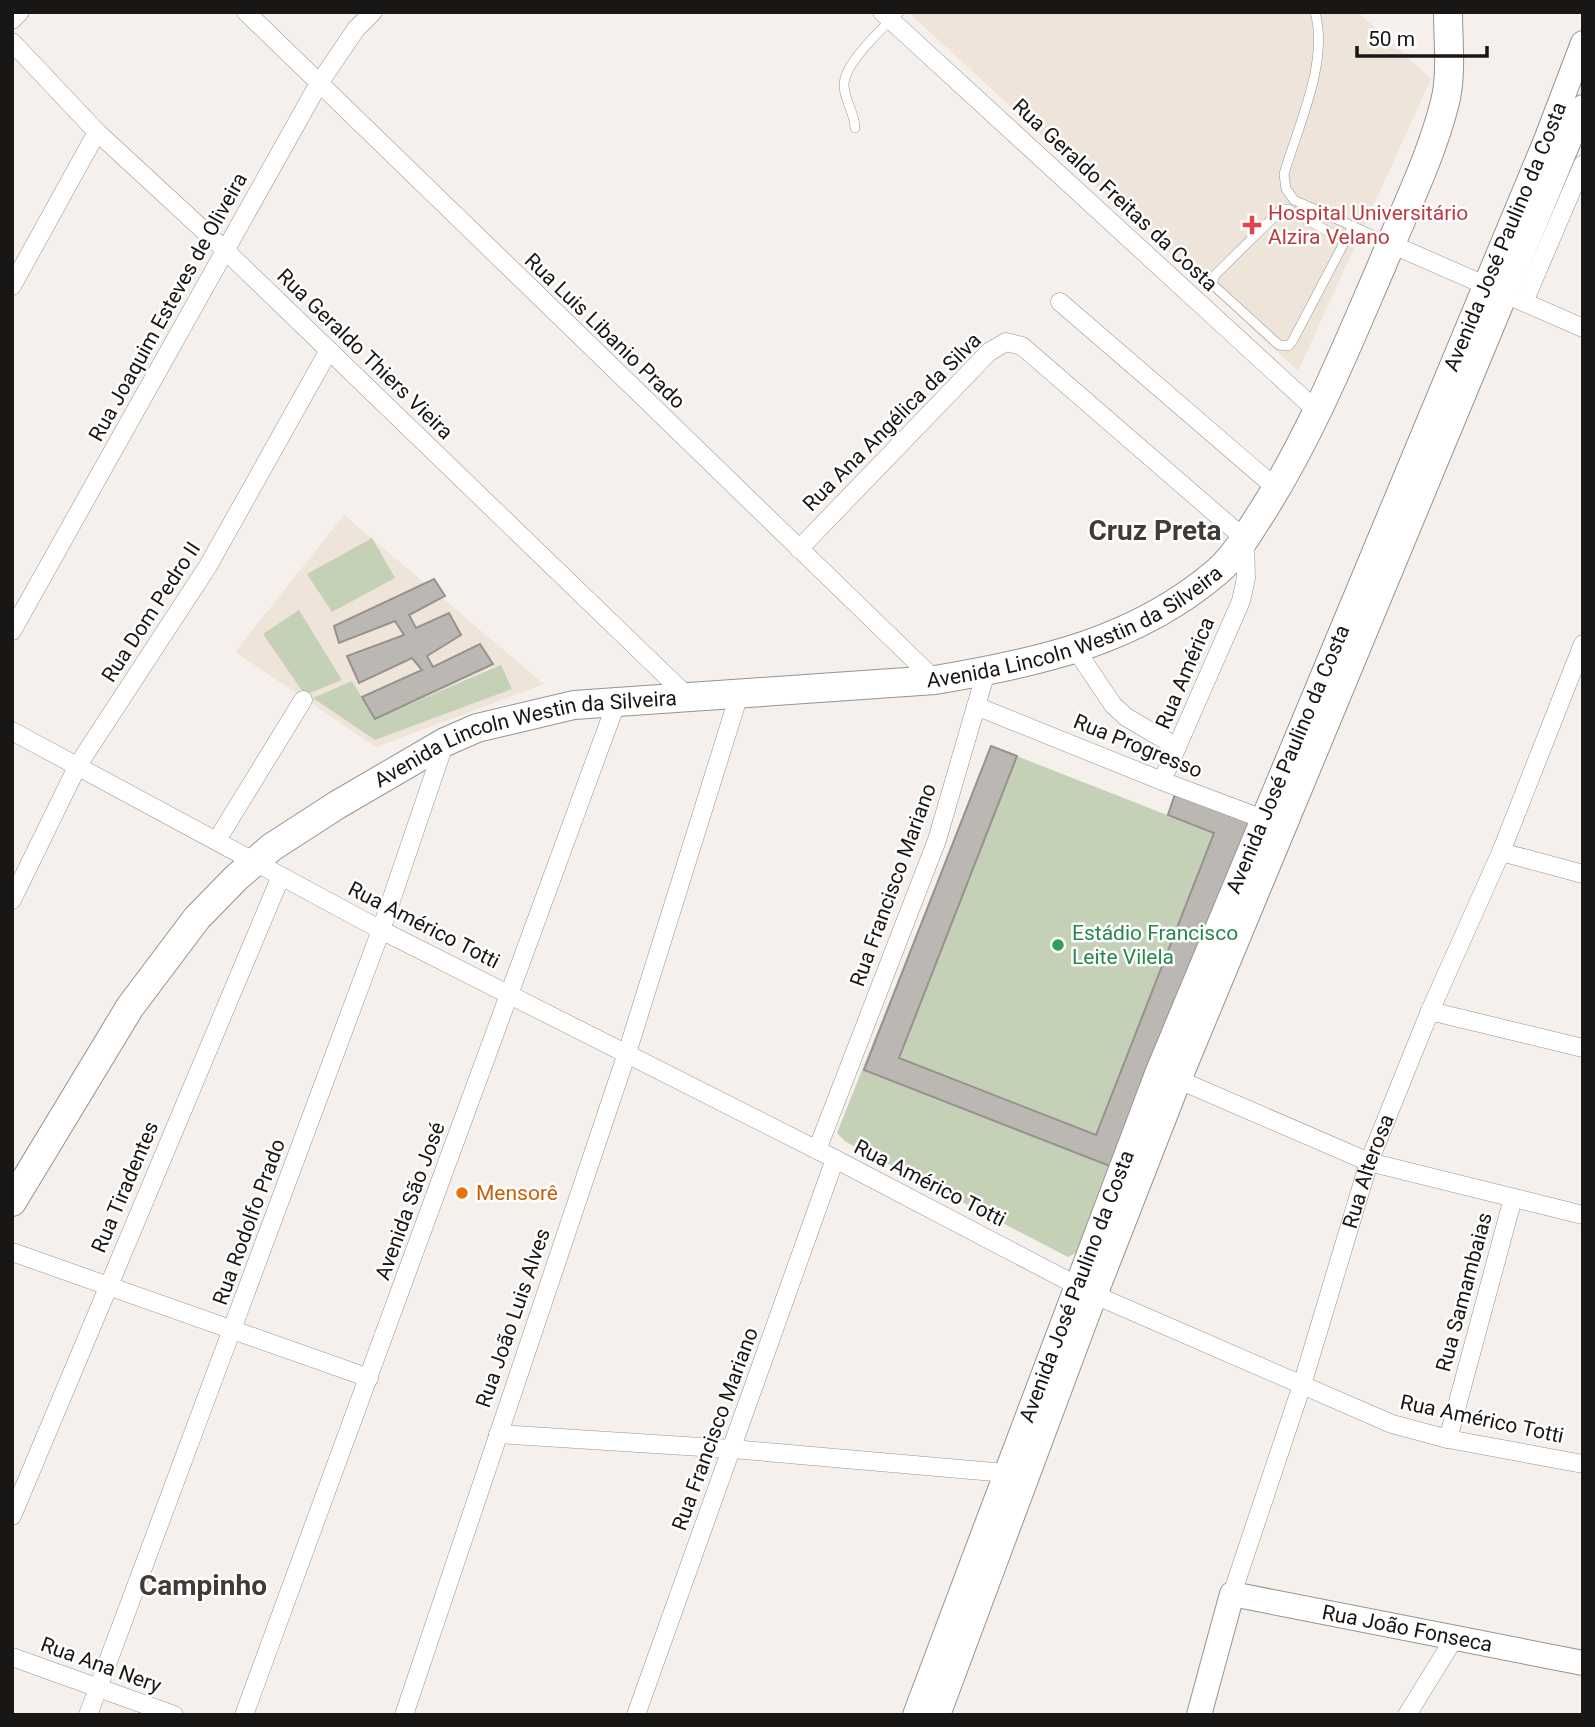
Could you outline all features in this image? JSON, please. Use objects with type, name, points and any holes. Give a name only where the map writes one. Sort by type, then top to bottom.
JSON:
[{"type":"main road","name":"Avenida Lincoln Westin da Silveira","points":[[12,1202],[130,1007],[197,918],[253,862],[337,805],[444,742],[477,728],[533,712],[617,701],[935,680],[986,672],[1076,650],[1113,637],[1178,600],[1219,570],[1245,539],[1277,489],[1317,411],[1426,161],[1446,99],[1448,12]]},
{"type":"main road","name":"Avenida José Paulino da Costa","points":[[1569,152],[1583,43]]},
{"type":"main road","name":"Avenida José Paulino da Costa","points":[[915,1715],[1016,1474],[1168,1075],[1272,822],[1569,152],[1583,107]]},
{"type":"main road","name":"Avenida José Paulino da Costa","points":[[938,1715],[1016,1474]]},
{"type":"main road","name":"Rua João Fonseca","points":[[1232,1594],[1583,1663]]},
{"type":"main road","name":"Rua Alterosa","points":[[1199,1715],[1232,1594]]},
{"type":"street","points":[[12,20],[20,12]]},
{"type":"street","name":"Rua Luis Libanio Prado","points":[[246,12],[318,85],[935,680]]},
{"type":"street","name":"Rua Joaquim Esteves de Oliveira","points":[[12,631],[318,85],[356,29],[373,12]]},
{"type":"street","name":"Rua Geraldo Freitas da Costa","points":[[891,15],[1317,411]]},
{"type":"street","name":"Rua Geraldo Thiers Vieira","points":[[12,43],[97,132],[226,251],[688,697]]},
{"type":"street","points":[[12,286],[97,132]]},
{"type":"street","points":[[1504,294],[1569,152]]},
{"type":"street","points":[[1391,244],[1583,328]]},
{"type":"street","points":[[1060,302],[1277,489]]},
{"type":"street","name":"Rua Ana Angélica da Silva","points":[[799,549],[989,352],[1006,342],[1014,343],[1034,355],[1245,539]]},
{"type":"street","name":"Rua Dom Pedro II","points":[[12,900],[78,765],[208,566],[329,350]]},
{"type":"street","name":"Rua América","points":[[1162,781],[1241,601],[1246,578],[1245,539]]},
{"type":"street","name":"Rua Alterosa","points":[[1232,1594],[1302,1385],[1369,1162],[1430,1011],[1501,852],[1583,644]]},
{"type":"street","points":[[1076,650],[1113,705],[1126,717],[1177,747]]},
{"type":"street","name":"Rua Francisco Mariano","points":[[817,1150],[916,900],[963,757],[986,672]]},
{"type":"street","name":"Rua João Luis Alves","points":[[404,1715],[627,1053],[739,695]]},
{"type":"street","points":[[12,731],[217,840],[303,700]]},
{"type":"street","name":"Avenida São José","points":[[244,1715],[617,701]]},
{"type":"street","name":"Rua Progresso","points":[[976,706],[1272,822]]},
{"type":"street","name":"Rua Rodolfo Prado","points":[[89,1715],[381,930],[444,742]]},
{"type":"street","name":"Rua Américo Totti","points":[[217,840],[381,930],[835,1159],[1085,1290],[1392,1423],[1448,1439],[1583,1464]]},
{"type":"street","points":[[1501,852],[1583,874]]},
{"type":"street","name":"Rua Tiradentes","points":[[12,1516],[281,876]]},
{"type":"street","points":[[1430,1011],[1583,1048]]},
{"type":"street","points":[[1168,1075],[1369,1162],[1583,1215]]},
{"type":"street","name":"Rua Francisco Mariano","points":[[636,1715],[835,1159]]},
{"type":"street","name":"Rua Samambaias","points":[[1448,1439],[1513,1198]]},
{"type":"street","points":[[12,1252],[109,1284],[369,1378]]},
{"type":"street","points":[[498,1434],[732,1449],[1016,1474]]},
{"type":"street","points":[[1407,1715],[1455,1637]]},
{"type":"street","name":"Rua Ana Nery","points":[[12,1657],[174,1715]]},
{"type":"lane","points":[[1315,12],[1320,42],[1316,70],[1284,174],[1286,189],[1293,200],[1391,244]]},
{"type":"lane","points":[[855,128],[845,95],[845,76],[891,15]]},
{"type":"lane","points":[[1345,241],[1288,209],[1282,209],[1215,275],[1212,284],[1279,345],[1288,345],[1345,241],[1353,226]]},
{"type":"shaded area","name":"Hospital Universitário Alzira Velano","points":[[908,12],[1358,12],[1431,79],[1298,371]]},
{"type":"shaded area","points":[[344,515],[544,684],[376,747],[235,652]]},
{"type":"green space","points":[[372,538],[395,578],[332,612],[307,574]]},
{"type":"green space","points":[[299,610],[342,680],[305,695],[263,634]]},
{"type":"green space","points":[[501,665],[512,689],[375,740],[313,698],[352,681],[375,719]]},
{"type":"green space","name":"Estádio Francisco Leite Vilela","points":[[991,746],[1167,815],[1176,791],[1252,820],[1080,1251],[1068,1257],[846,1142],[837,1133]]},
{"type":"building","points":[[434,579],[445,596],[409,615],[416,628],[449,613],[461,635],[427,656],[433,667],[480,644],[493,664],[375,719],[362,697],[422,670],[412,658],[359,683],[347,656],[404,635],[395,621],[339,643],[334,626]]},
{"type":"building","points":[[991,746],[1017,756],[899,1058],[1096,1135],[1214,833],[1168,815],[1176,791],[1252,820],[1115,1168],[864,1070]]},
{"type":"place","name":"Hospital Universitário Alzira Velano","points":[[1252,225]]},
{"type":"place","name":"Estádio Francisco Leite Vilela","points":[[1058,945]]},
{"type":"place","name":"Mensorê","points":[[462,1193]]},
{"type":"district","name":"Cruz Preta","points":[[1155,530]]},
{"type":"district","name":"Campinho","points":[[203,1585]]}]
